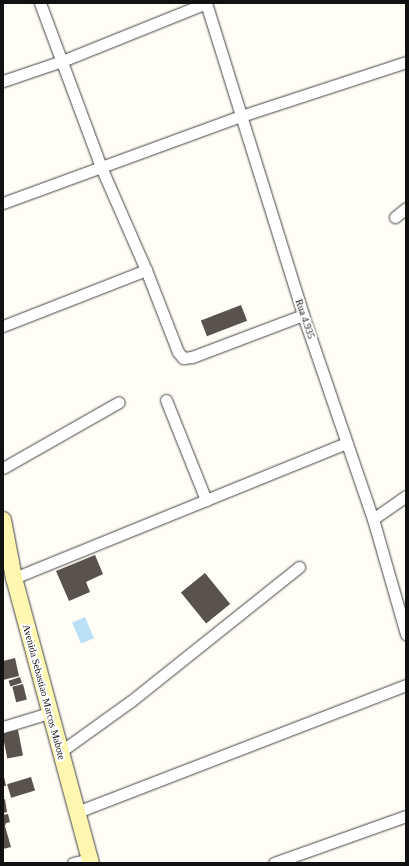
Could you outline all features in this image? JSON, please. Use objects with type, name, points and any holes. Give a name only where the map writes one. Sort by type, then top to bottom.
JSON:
[{"type":"main road","name":"Avenida Sebastiao Marcos Mabote","points":[[3,520],[7,563],[14,578],[60,752],[91,861]]},
{"type":"street","points":[[40,3],[101,167],[146,270],[178,352],[183,358],[192,357],[219,348],[303,315]]},
{"type":"street","points":[[3,81],[62,61],[206,3]]},
{"type":"street","name":"Rua 4.935","points":[[206,3],[303,315],[373,519],[406,634]]},
{"type":"street","points":[[3,203],[240,116],[406,62]]},
{"type":"street","points":[[395,217],[406,208]]},
{"type":"street","points":[[3,326],[146,270]]},
{"type":"street","points":[[166,400],[206,500]]},
{"type":"street","points":[[3,468],[118,402]]},
{"type":"street","points":[[14,578],[346,443]]},
{"type":"street","points":[[373,519],[406,496]]},
{"type":"street","points":[[60,752],[131,701],[299,566]]},
{"type":"street","points":[[77,812],[406,685]]},
{"type":"street","points":[[3,727],[50,713]]},
{"type":"street","points":[[274,863],[406,816]]},
{"type":"street","points":[[73,863],[91,861]]},
{"type":"water","points":[[85,617],[94,638],[81,644],[72,622]]},
{"type":"building","points":[[241,305],[247,321],[207,336],[201,320]]},
{"type":"building","points":[[95,555],[103,574],[86,582],[90,592],[69,601],[56,571]]},
{"type":"building","points":[[205,573],[230,604],[206,624],[181,593]]},
{"type":"building","points":[[15,658],[19,676],[3,680],[3,661]]},
{"type":"building","points":[[20,677],[22,683],[10,686],[9,681]]},
{"type":"building","points":[[23,684],[27,700],[16,702],[12,687]]},
{"type":"building","points":[[18,730],[23,756],[7,759],[3,733]]},
{"type":"building","points":[[4,777],[6,786],[3,786]]},
{"type":"building","points":[[31,777],[35,790],[11,798],[7,784]]},
{"type":"building","points":[[5,799],[7,812],[3,813],[3,800]]},
{"type":"building","points":[[8,814],[10,822],[6,823],[5,826],[11,847],[3,849],[3,815]]}]
